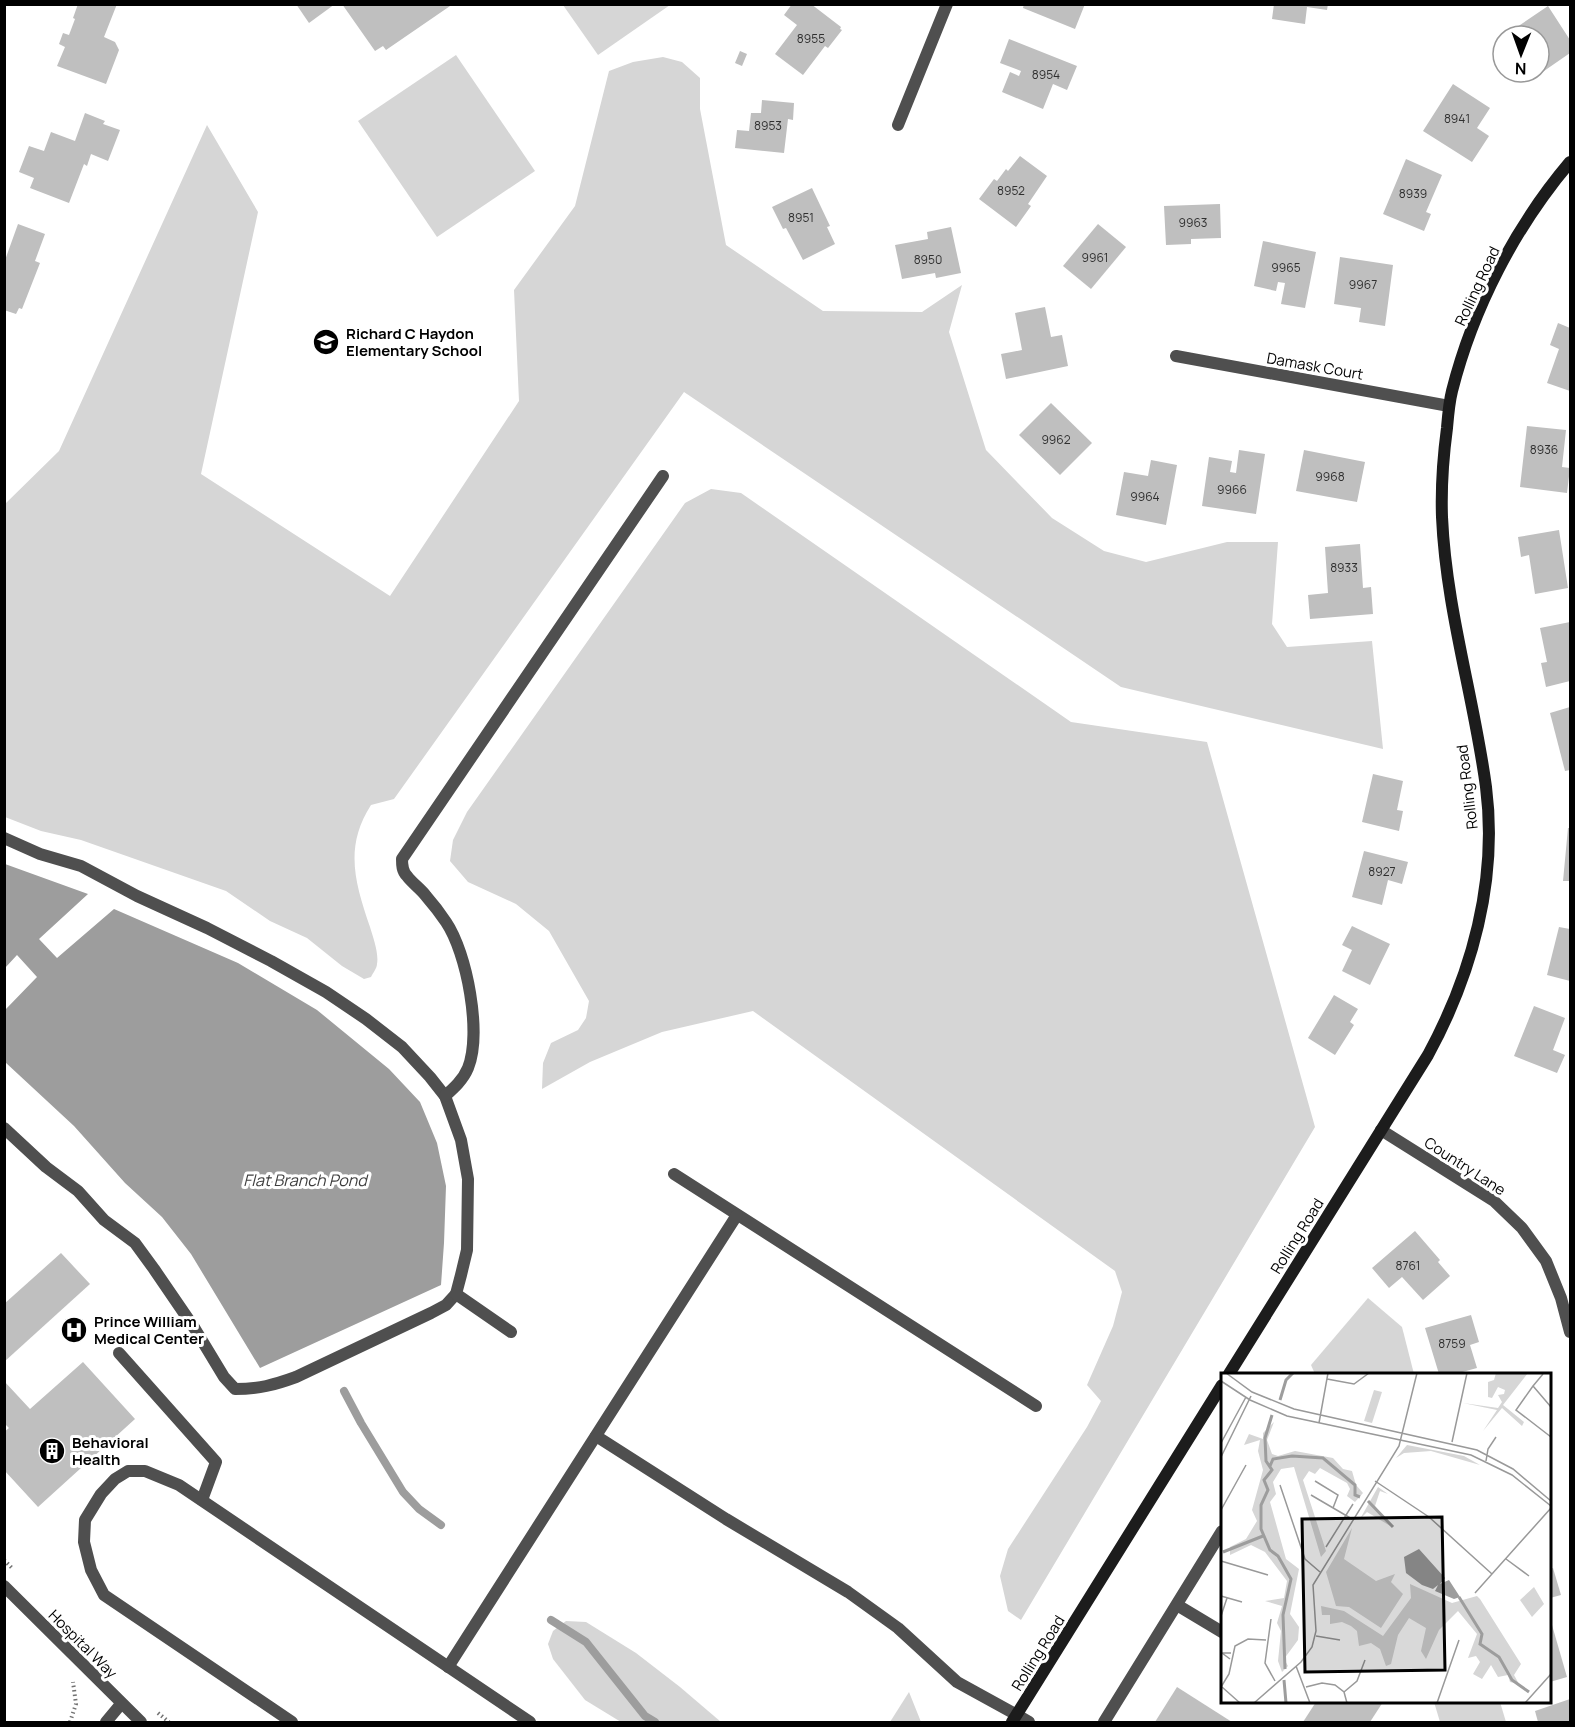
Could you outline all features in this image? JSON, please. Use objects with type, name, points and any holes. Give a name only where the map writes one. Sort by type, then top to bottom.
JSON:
[{"type":"street","points":[[898,125],[947,4]]},
{"type":"street","name":"Rolling Road","points":[[1230,1373],[1428,1055],[1443,1028],[1475,941],[1485,891],[1488,840],[1486,789],[1448,575],[1442,518],[1443,460],[1449,406],[1470,334],[1494,278],[1522,228],[1570,162]]},
{"type":"street","name":"Damask Court","points":[[1176,356],[1449,406]]},
{"type":"street","points":[[445,1096],[457,1085],[467,1070],[474,1048],[473,1014],[465,967],[457,943],[446,923],[427,896],[406,876],[402,867],[402,859],[663,476]]},
{"type":"street","points":[[4,838],[40,854],[81,866],[137,896],[216,933],[326,992],[402,1047],[445,1096],[461,1140],[468,1179],[467,1250],[456,1294],[446,1305],[431,1313],[296,1377],[273,1386],[235,1389],[224,1377],[195,1329],[135,1243],[104,1220],[78,1191],[46,1167],[4,1128]]},
{"type":"street","name":"Country Lane","points":[[1381,1130],[1494,1201],[1522,1228],[1546,1261],[1561,1298],[1570,1332]]},
{"type":"street","points":[[674,1174],[1036,1406]]},
{"type":"street","points":[[448,1667],[737,1215]]},
{"type":"street","points":[[456,1294],[511,1332]]},
{"type":"street","points":[[119,1353],[216,1462],[202,1500]]},
{"type":"street","name":"Rolling Road","points":[[1014,1719],[1221,1387]]},
{"type":"street","points":[[596,1436],[848,1592],[898,1628],[957,1682],[1014,1719],[1029,1722]]},
{"type":"street","points":[[292,1722],[104,1595],[91,1570],[84,1542],[85,1520],[101,1494],[115,1479],[128,1471],[145,1471],[179,1485],[530,1722]]},
{"type":"street","points":[[1104,1722],[1221,1533]]},
{"type":"street","name":"Hospital Way","points":[[4,1586],[141,1722]]},
{"type":"street","points":[[1177,1605],[1221,1631]]},
{"type":"street","points":[[106,1722],[121,1704]]},
{"type":"path","points":[[66,1675],[73,1683],[76,1704],[70,1722]]},
{"type":"shaded area","points":[[563,5],[670,5],[598,55]]},
{"type":"shaded area","points":[[456,55],[535,171],[437,237],[358,121]]},
{"type":"shaded area","points":[[663,57],[682,62],[700,78],[700,109],[726,245],[823,311],[922,312],[962,285],[949,332],[986,450],[1052,518],[1104,551],[1146,562],[1227,542],[1278,542],[1272,624],[1287,647],[1372,641],[1383,749],[1121,687],[684,392],[394,799],[371,805],[357,836],[355,865],[360,895],[377,955],[377,966],[371,977],[364,979],[342,966],[307,938],[270,921],[226,891],[81,840],[41,831],[5,817],[5,504],[59,451],[207,125],[258,212],[201,474],[390,596],[519,401],[514,290],[575,206],[609,71],[633,62]]},
{"type":"shaded area","points":[[711,489],[741,493],[1071,722],[1207,742],[1315,1127],[1021,1620],[1008,1611],[1000,1576],[1008,1549],[1087,1427],[1101,1401],[1087,1385],[1113,1326],[1122,1292],[1115,1271],[753,1011],[662,1032],[590,1062],[542,1089],[543,1063],[551,1043],[578,1030],[586,1018],[589,1001],[549,931],[516,904],[468,882],[450,861],[453,840],[467,812],[685,503]]},
{"type":"shaded area","points":[[1368,1298],[1402,1327],[1414,1373],[1315,1373],[1311,1365]]},
{"type":"shaded area","points":[[566,1621],[586,1622],[636,1653],[721,1722],[621,1722],[585,1700],[553,1659],[548,1644],[553,1631]]},
{"type":"shaded area","points":[[909,1692],[921,1722],[890,1722]]},
{"type":"shaded area","points":[[1434,1703],[1500,1703],[1506,1722],[1440,1722]]},
{"type":"water","name":"Flat Branch Pond","points":[[5,864],[88,894],[39,939],[57,958],[114,909],[238,963],[317,1010],[389,1069],[420,1102],[437,1143],[446,1186],[441,1285],[260,1368],[191,1254],[162,1217],[125,1183],[74,1126],[5,1062],[5,1010],[37,977],[17,955],[5,968]]},
{"type":"building","points":[[78,4],[117,4],[104,37],[115,42],[119,50],[106,84],[57,66],[65,47],[59,44],[63,33],[69,35]]},
{"type":"building","points":[[296,4],[335,4],[309,23]]},
{"type":"building","points":[[342,4],[453,4],[386,50],[383,46],[375,51]]},
{"type":"building","points":[[792,4],[811,4],[842,30],[828,48],[825,46],[803,75],[775,54],[797,25],[784,15]]},
{"type":"building","points":[[1024,4],[1085,4],[1075,29],[1023,8]]},
{"type":"building","points":[[1274,4],[1328,4],[1327,10],[1307,7],[1305,24],[1272,19]]},
{"type":"building","points":[[1548,6],[1570,40],[1570,53],[1551,66],[1551,24],[1521,24]]},
{"type":"building","points":[[1009,39],[1077,66],[1067,90],[1053,84],[1043,109],[1002,92],[1010,72],[1019,76],[1021,71],[1000,63]]},
{"type":"building","points":[[740,51],[747,54],[742,66],[735,63]]},
{"type":"building","points":[[1453,84],[1490,108],[1477,128],[1489,136],[1472,162],[1423,131]]},
{"type":"building","points":[[762,100],[794,103],[793,120],[788,119],[784,153],[735,148],[737,130],[749,131],[751,113],[761,113]]},
{"type":"building","points":[[85,113],[105,121],[103,124],[120,130],[108,161],[91,154],[87,166],[84,164],[69,203],[30,188],[34,178],[19,172],[29,146],[44,151],[51,132],[75,141]]},
{"type":"building","points":[[1020,156],[1047,176],[1028,204],[1031,206],[1016,227],[979,199],[994,179],[997,181]]},
{"type":"building","points":[[1406,159],[1442,175],[1426,212],[1431,214],[1424,231],[1383,214]]},
{"type":"building","points":[[812,188],[830,226],[827,227],[835,244],[803,260],[772,207]]},
{"type":"building","points":[[1220,204],[1221,238],[1191,239],[1191,244],[1166,245],[1164,206]]},
{"type":"building","points":[[18,224],[45,234],[35,261],[40,263],[22,309],[19,308],[16,314],[4,310],[4,263]]},
{"type":"building","points":[[1098,224],[1126,247],[1091,289],[1063,266]]},
{"type":"building","points":[[951,227],[961,273],[936,278],[935,273],[902,279],[895,245],[928,239],[927,232]]},
{"type":"building","points":[[1263,241],[1316,252],[1305,308],[1281,304],[1285,283],[1278,282],[1276,291],[1254,286]]},
{"type":"building","points":[[1340,257],[1393,265],[1385,326],[1359,322],[1361,308],[1334,304]]},
{"type":"building","points":[[1045,307],[1051,337],[1062,335],[1068,366],[1006,379],[1001,354],[1022,350],[1015,313]]},
{"type":"building","points":[[1558,323],[1570,328],[1570,391],[1547,383],[1559,349],[1550,345]]},
{"type":"building","points":[[1051,403],[1092,443],[1060,475],[1019,435]]},
{"type":"building","points":[[1527,426],[1566,430],[1562,467],[1570,468],[1567,493],[1520,487]]},
{"type":"building","points":[[1239,450],[1265,454],[1256,514],[1202,506],[1209,457],[1232,461],[1230,472],[1236,473]]},
{"type":"building","points":[[1304,450],[1365,462],[1357,502],[1296,491]]},
{"type":"building","points":[[1151,460],[1177,465],[1166,525],[1116,515],[1124,472],[1148,476]]},
{"type":"building","points":[[1559,530],[1568,588],[1535,594],[1529,555],[1521,557],[1518,537]]},
{"type":"building","points":[[1360,544],[1363,588],[1371,587],[1373,614],[1310,619],[1308,595],[1328,593],[1325,547]]},
{"type":"building","points":[[1570,622],[1570,681],[1546,687],[1541,663],[1547,662],[1540,628]]},
{"type":"building","points":[[1570,707],[1570,770],[1565,771],[1550,713]]},
{"type":"building","points":[[1373,774],[1403,781],[1397,810],[1403,811],[1399,831],[1362,822]]},
{"type":"building","points":[[1568,828],[1570,828],[1570,881],[1563,881]]},
{"type":"building","points":[[1364,851],[1408,862],[1402,884],[1388,880],[1382,905],[1352,897]]},
{"type":"building","points":[[1352,926],[1390,944],[1370,985],[1342,971],[1352,950],[1342,945]]},
{"type":"building","points":[[1559,927],[1570,929],[1570,981],[1547,975]]},
{"type":"building","points":[[1334,995],[1358,1009],[1350,1022],[1354,1025],[1335,1055],[1308,1038]]},
{"type":"building","points":[[1534,1006],[1565,1018],[1553,1050],[1565,1055],[1557,1073],[1514,1056]]},
{"type":"building","points":[[1415,1231],[1440,1260],[1438,1262],[1450,1276],[1423,1300],[1402,1277],[1389,1288],[1372,1268]]},
{"type":"building","points":[[61,1253],[90,1284],[4,1362],[4,1304]]},
{"type":"building","points":[[1471,1315],[1479,1342],[1470,1345],[1477,1368],[1459,1373],[1439,1373],[1425,1328]]},
{"type":"building","name":"Behavioral Health","points":[[83,1362],[135,1419],[38,1507],[4,1470],[4,1432],[9,1428],[4,1423],[4,1381],[30,1409]]},
{"type":"building","points":[[1553,1568],[1561,1595],[1551,1598],[1551,1569]]},
{"type":"building","points":[[1551,1626],[1567,1677],[1551,1682]]},
{"type":"building","points":[[1177,1687],[1232,1722],[1155,1722]]},
{"type":"building","points":[[1570,1699],[1570,1722],[1538,1722],[1535,1711]]},
{"type":"building","points":[[1315,1703],[1382,1703],[1370,1722],[1303,1722]]},
{"type":"waterway","points":[[344,1391],[403,1492],[419,1509],[441,1525]]},
{"type":"waterway","points":[[551,1620],[586,1642],[645,1716],[655,1722]]},
{"type":"place","name":"Richard C Haydon Elementary School","points":[[326,342]]},
{"type":"place","name":"Prince William Medical Center","points":[[74,1330]]},
{"type":"place","name":"Behavioral Health","points":[[52,1451]]}]
